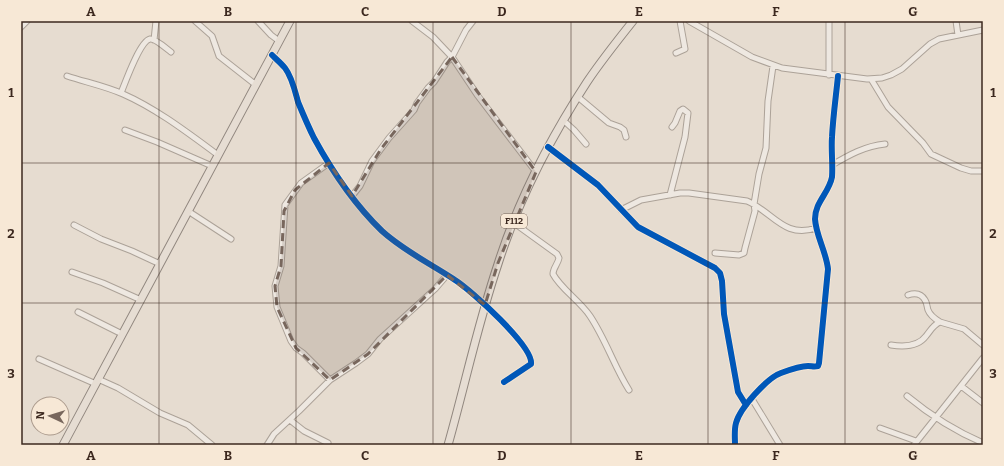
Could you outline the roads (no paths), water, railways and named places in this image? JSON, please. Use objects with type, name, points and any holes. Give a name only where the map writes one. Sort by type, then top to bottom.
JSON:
[{"type":"main road","points":[[63,445],[290,21]]},
{"type":"main road","name":"F112","points":[[448,445],[485,305],[498,263],[536,172],[548,146],[563,120],[601,63],[633,21]]},
{"type":"street","points":[[21,27],[27,21]]},
{"type":"street","points":[[154,40],[156,21]]},
{"type":"street","points":[[195,21],[212,36],[220,56],[256,85]]},
{"type":"street","points":[[258,21],[279,41]]},
{"type":"street","points":[[412,21],[433,37],[452,57],[478,96],[536,172]]},
{"type":"street","points":[[352,196],[360,186],[380,149],[414,110],[417,103],[452,57],[466,30],[473,21]]},
{"type":"street","points":[[676,53],[685,49],[680,21]]},
{"type":"street","points":[[689,21],[752,57],[774,66],[829,75],[871,79],[882,78],[902,69],[930,44],[939,39],[983,30]]},
{"type":"street","points":[[829,21],[829,75]]},
{"type":"street","points":[[956,21],[958,35]]},
{"type":"street","points":[[121,93],[141,48],[146,41],[150,39],[154,40],[171,52]]},
{"type":"street","points":[[272,55],[285,68],[290,76],[301,109],[314,137],[329,163],[352,196],[382,231],[412,253],[456,280],[485,305],[513,333],[528,354],[531,361],[528,368],[504,382]]},
{"type":"street","points":[[715,253],[738,255],[744,252],[755,211],[754,204],[759,174],[766,148],[768,101],[774,66]]},
{"type":"street","points":[[67,76],[121,93],[177,127],[218,155]]},
{"type":"street","points":[[735,445],[736,423],[746,405],[763,385],[780,373],[802,366],[818,366],[819,363],[828,269],[827,261],[816,228],[816,209],[830,185],[832,176],[832,136],[838,76]]},
{"type":"street","points":[[871,79],[888,107],[931,154],[961,168],[971,171],[983,171]]},
{"type":"street","points":[[578,97],[609,123],[624,130],[626,137]]},
{"type":"street","points":[[670,195],[685,137],[687,111],[684,109],[680,111],[672,126]]},
{"type":"street","points":[[563,120],[586,144]]},
{"type":"street","points":[[125,130],[212,166]]},
{"type":"street","points":[[832,165],[858,151],[876,145],[885,144]]},
{"type":"street","points":[[548,146],[598,185],[638,227],[715,268],[720,273],[723,288],[724,314],[738,392],[746,405]]},
{"type":"street","points":[[329,163],[301,183],[285,205],[281,266],[275,286],[277,307],[296,348],[330,380]]},
{"type":"street","points":[[621,210],[641,200],[689,193],[747,201],[754,204],[777,223],[787,227],[807,232],[816,228]]},
{"type":"street","points":[[188,211],[231,239]]},
{"type":"street","points":[[514,223],[557,254],[560,258],[553,269],[553,274],[590,316],[608,346],[616,366],[629,390]]},
{"type":"street","points":[[74,225],[100,239],[132,251],[160,264]]},
{"type":"street","points":[[72,272],[103,283],[141,300]]},
{"type":"street","points":[[267,445],[274,434],[330,380],[368,354],[380,339],[435,289],[447,275]]},
{"type":"street","points":[[908,295],[912,294],[921,296],[926,302],[928,310],[932,316],[940,322],[964,329],[983,345]]},
{"type":"street","points":[[78,312],[122,334]]},
{"type":"street","points":[[891,345],[903,346],[919,343],[935,324],[940,322]]},
{"type":"street","points":[[880,428],[915,443],[983,358]]},
{"type":"street","points":[[39,359],[118,388],[160,413],[188,425],[212,445]]},
{"type":"street","points":[[961,386],[983,403]]},
{"type":"street","points":[[907,396],[936,418],[967,436],[983,443]]},
{"type":"street","points":[[752,399],[780,445]]},
{"type":"street","points":[[290,420],[304,431],[328,443]]}]
